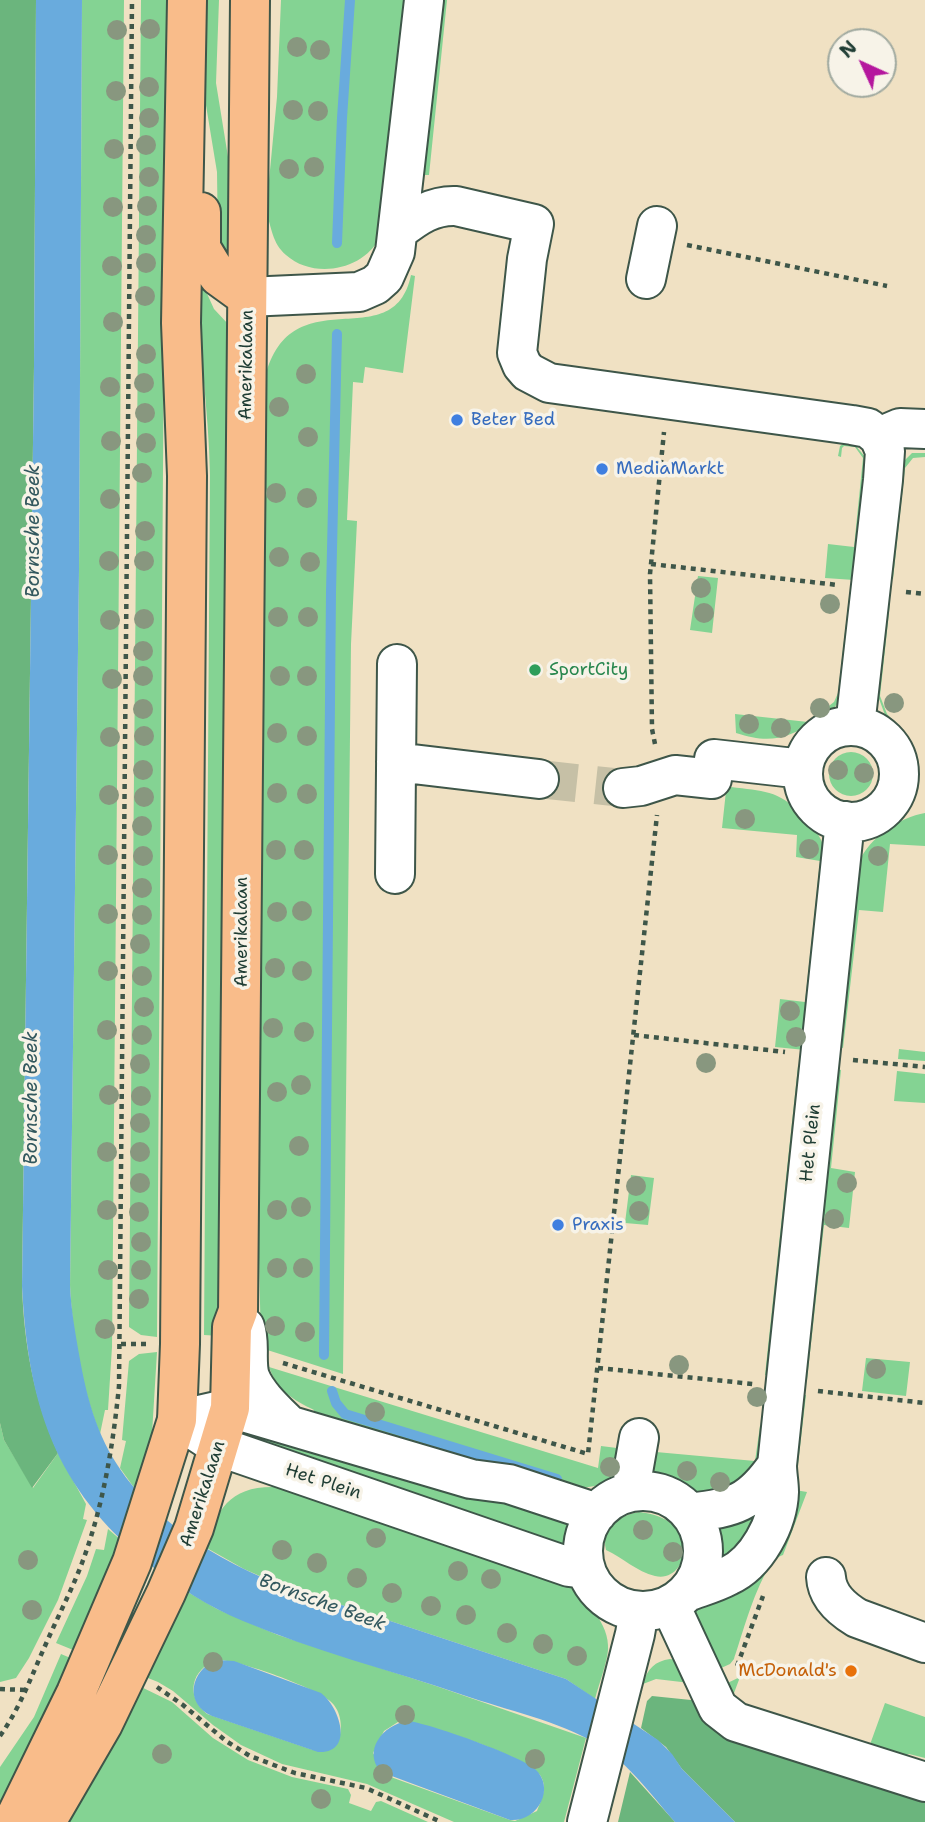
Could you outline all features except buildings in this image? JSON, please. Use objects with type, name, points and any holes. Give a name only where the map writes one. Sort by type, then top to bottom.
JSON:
[{"type":"main road","points":[[13,1822],[71,1703],[132,1562],[177,1420],[180,1344],[187,490],[181,323],[187,0]]},
{"type":"main road","name":"Amerikalaan","points":[[46,1822],[103,1724],[166,1593],[194,1528],[230,1408],[232,1327],[238,1311],[250,0]]},
{"type":"main road","points":[[184,82],[200,172],[201,248],[218,276],[247,297]]},
{"type":"street","points":[[247,297],[366,290],[380,281],[388,271],[399,230],[424,0]]},
{"type":"street","points":[[399,230],[422,213],[445,205],[534,224],[517,353],[522,365],[537,379],[549,383],[852,425],[868,428],[879,437],[885,451],[883,480],[855,726]]},
{"type":"street","points":[[646,279],[656,231]]},
{"type":"street","points":[[879,437],[900,428],[925,429]]},
{"type":"street","points":[[396,874],[397,664]]},
{"type":"street","points":[[855,726],[878,733],[889,744],[912,781],[897,790],[883,809],[862,820],[845,821],[824,814],[813,803],[806,789],[803,769],[809,750],[819,738],[839,727],[855,726]]},
{"type":"street","points":[[396,762],[539,779]]},
{"type":"street","points":[[623,788],[713,769],[803,769]]},
{"type":"street","name":"Het Plein","points":[[665,1602],[734,1573],[760,1547],[776,1512],[779,1493],[777,1465],[845,821]]},
{"type":"street","points":[[238,1311],[248,1336],[250,1376],[272,1408],[289,1425]]},
{"type":"street","points":[[177,1420],[230,1408],[471,1479],[509,1484],[597,1513]]},
{"type":"street","name":"Het Plein","points":[[177,1420],[220,1447],[569,1567],[586,1569]]},
{"type":"street","points":[[635,1491],[633,1472],[639,1438]]},
{"type":"street","points":[[690,1513],[725,1508],[745,1499],[762,1486],[777,1465]]},
{"type":"street","points":[[587,1822],[635,1634],[700,1569],[703,1550],[699,1530],[690,1513],[666,1495],[635,1491],[618,1496],[597,1513],[589,1524],[583,1543],[586,1569],[591,1581],[603,1596],[620,1607],[665,1602]]},
{"type":"street","points":[[826,1577],[832,1595],[857,1618],[925,1643]]},
{"type":"street","points":[[665,1602],[718,1708],[736,1722],[925,1782]]},
{"type":"street","points":[[888,1771],[916,1763],[925,1765]]},
{"type":"path","points":[[1,1732],[26,1690],[74,1585],[94,1524],[114,1435],[121,1344],[132,0]]},
{"type":"path","points":[[656,231],[887,286]]},
{"type":"path","points":[[347,1382],[588,1454],[660,780],[652,729],[651,564],[660,454],[668,400]]},
{"type":"path","points":[[651,564],[925,594]]},
{"type":"path","points":[[634,1035],[925,1067]]},
{"type":"path","points":[[597,1368],[646,1373]]},
{"type":"path","points":[[706,1682],[733,1670],[738,1664],[765,1591]]},
{"type":"path","points":[[145,1682],[170,1695],[226,1741],[250,1756],[295,1773],[366,1788],[441,1822]]},
{"type":"path","points":[[0,1689],[26,1690]]},
{"type":"green space","points":[[0,0],[36,0],[22,1286],[32,1371],[58,1453],[32,1488],[4,1440],[0,1423]]},
{"type":"green space","points":[[82,0],[124,0],[112,1347],[108,1410],[105,1410],[100,1434],[79,1361],[70,1285],[79,570]]},
{"type":"green space","points":[[141,0],[169,0],[157,1337],[141,1335],[129,1327]]},
{"type":"green space","points":[[203,0],[219,0],[216,83],[229,163],[230,248],[222,252],[218,247],[217,172],[202,81]]},
{"type":"green space","points":[[281,0],[407,0],[380,237],[373,248],[362,257],[337,268],[310,267],[297,263],[286,255],[275,240],[266,212],[277,97]]},
{"type":"green space","points":[[443,0],[447,0],[429,175],[424,175]]},
{"type":"green space","points":[[411,275],[415,276],[403,373],[365,367],[363,383],[353,382],[347,520],[357,521],[351,644],[343,1374],[261,1348],[257,1167],[264,383],[276,350],[295,331],[316,322],[384,312],[400,300]]},
{"type":"green space","points":[[198,281],[204,287],[214,309],[229,325],[221,1336],[204,1335],[210,475]]},
{"type":"green space","points":[[843,444],[856,446],[866,458],[854,580],[825,578],[828,544],[854,547],[863,458],[855,447],[844,446],[841,457],[838,456]]},
{"type":"green space","points":[[912,453],[925,453],[925,457],[913,458],[905,468],[893,579],[890,579],[903,462]]},
{"type":"green space","points":[[698,576],[718,578],[712,633],[690,630]]},
{"type":"green space","points":[[849,597],[853,598],[838,703],[815,721],[786,736],[768,739],[736,733],[735,714],[808,722],[834,702],[838,693]]},
{"type":"green space","points":[[887,602],[890,603],[880,696],[887,714],[900,731],[885,715],[878,696]]},
{"type":"green space","points":[[851,752],[866,759],[873,774],[866,789],[851,796],[836,789],[829,774],[836,759]]},
{"type":"green space","points":[[731,787],[769,793],[785,800],[816,831],[825,851],[805,1050],[775,1047],[780,999],[805,1002],[820,861],[796,857],[797,835],[722,828],[726,791]]},
{"type":"green space","points":[[925,813],[925,846],[890,844],[883,912],[859,910],[843,1048],[839,1047],[859,862],[870,845],[886,830],[915,815]]},
{"type":"green space","points":[[899,1049],[925,1052],[925,1061],[898,1059]]},
{"type":"green space","points":[[798,1066],[803,1067],[770,1376],[765,1375]]},
{"type":"green space","points":[[836,1069],[841,1070],[831,1168],[855,1172],[849,1228],[824,1225],[807,1380],[803,1380]]},
{"type":"green space","points":[[897,1071],[925,1074],[925,1103],[894,1101]]},
{"type":"green space","points":[[631,1175],[654,1178],[648,1225],[625,1223]]},
{"type":"green space","points":[[157,1352],[151,1450],[148,1465],[142,1464],[135,1489],[120,1468],[126,1441],[122,1440],[129,1361],[139,1354]]},
{"type":"green space","points":[[866,1358],[910,1362],[906,1396],[862,1391]]},
{"type":"green space","points":[[269,1367],[598,1468],[601,1446],[625,1449],[619,1476],[606,1484],[577,1489],[312,1415],[314,1410],[281,1388]]},
{"type":"green space","points":[[801,1395],[806,1395],[795,1490],[807,1492],[783,1555],[775,1560],[760,1585],[734,1659],[730,1664],[710,1673],[683,1610],[727,1591]]},
{"type":"green space","points":[[0,1423],[4,1440],[33,1488],[58,1453],[86,1504],[83,1519],[87,1520],[58,1600],[29,1658],[16,1678],[0,1682]]},
{"type":"green space","points":[[760,1426],[765,1426],[761,1460],[748,1483],[693,1494],[663,1478],[642,1474],[645,1451],[755,1461]]},
{"type":"green space","points":[[253,1432],[575,1517],[569,1544],[564,1545],[352,1471],[255,1441]]},
{"type":"green space","points":[[288,1488],[567,1584],[601,1621],[608,1640],[606,1661],[595,1699],[566,1679],[278,1584],[205,1547],[215,1521],[228,1502],[247,1491]]},
{"type":"green space","points":[[757,1504],[760,1525],[719,1563],[718,1527]]},
{"type":"green space","points":[[639,1512],[660,1517],[674,1526],[682,1537],[682,1561],[676,1570],[667,1576],[648,1574],[606,1550],[606,1535],[613,1524],[624,1516]]},
{"type":"green space","points":[[108,1529],[122,1541],[83,1654],[56,1643],[87,1576],[96,1549],[104,1550]]},
{"type":"green space","points":[[186,1591],[217,1609],[278,1635],[586,1738],[564,1822],[454,1822],[367,1784],[282,1764],[241,1745],[173,1691],[138,1674]],"holes":[[[217,1660],[258,1669],[322,1695],[334,1705],[339,1715],[341,1732],[338,1742],[313,1750],[207,1714],[196,1699],[194,1684],[201,1670]],[[398,1722],[428,1727],[473,1741],[531,1767],[540,1775],[544,1784],[537,1811],[515,1821],[510,1820],[388,1776],[373,1753],[384,1731]]]},
{"type":"green space","points":[[61,1654],[80,1662],[0,1822],[0,1767],[34,1717]]},
{"type":"green space","points":[[670,1659],[677,1660],[690,1683],[656,1679],[643,1684],[652,1667]]},
{"type":"green space","points":[[740,1677],[731,1701],[868,1750],[885,1703],[925,1717],[925,1758],[909,1754],[890,1762],[736,1711],[717,1688]]},
{"type":"green space","points":[[133,1683],[172,1702],[213,1738],[248,1760],[292,1777],[348,1789],[351,1795],[349,1803],[371,1811],[376,1802],[381,1801],[428,1822],[57,1822]]},
{"type":"green space","points":[[702,1695],[925,1792],[925,1822],[735,1822],[682,1769],[666,1747],[641,1728],[647,1701],[652,1696],[691,1700]]},
{"type":"green space","points":[[630,1772],[675,1822],[618,1822]]},
{"type":"water","name":"Bornsche Beek","points":[[36,0],[82,0],[79,570],[70,1285],[81,1363],[96,1422],[109,1451],[146,1501],[169,1522],[221,1557],[278,1584],[566,1679],[658,1740],[682,1769],[735,1822],[675,1822],[619,1760],[582,1736],[532,1716],[297,1642],[206,1603],[149,1564],[117,1535],[90,1505],[69,1474],[52,1441],[31,1369],[22,1286]]},
{"type":"water","points":[[217,1660],[234,1661],[321,1693],[334,1708],[338,1718],[340,1738],[337,1746],[330,1751],[318,1752],[203,1711],[194,1696],[196,1679],[201,1671]]},
{"type":"water","points":[[407,1721],[473,1741],[512,1756],[535,1769],[544,1785],[544,1794],[536,1810],[529,1816],[510,1820],[381,1772],[374,1756],[378,1740],[390,1728]]},
{"type":"waterway","points":[[337,243],[350,0]]},
{"type":"waterway","points":[[324,1355],[331,592],[337,334]]},
{"type":"waterway","points":[[332,1391],[336,1403],[345,1414],[557,1479]]},
{"type":"tunnel","points":[[539,779],[623,788]]},
{"type":"place","name":"Beter Bed","points":[[457,420]]},
{"type":"place","name":"MediaMarkt","points":[[602,469]]},
{"type":"place","name":"SportCity","points":[[535,670]]},
{"type":"place","name":"Praxis","points":[[558,1225]]},
{"type":"place","name":"McDonald's","points":[[851,1671]]}]
